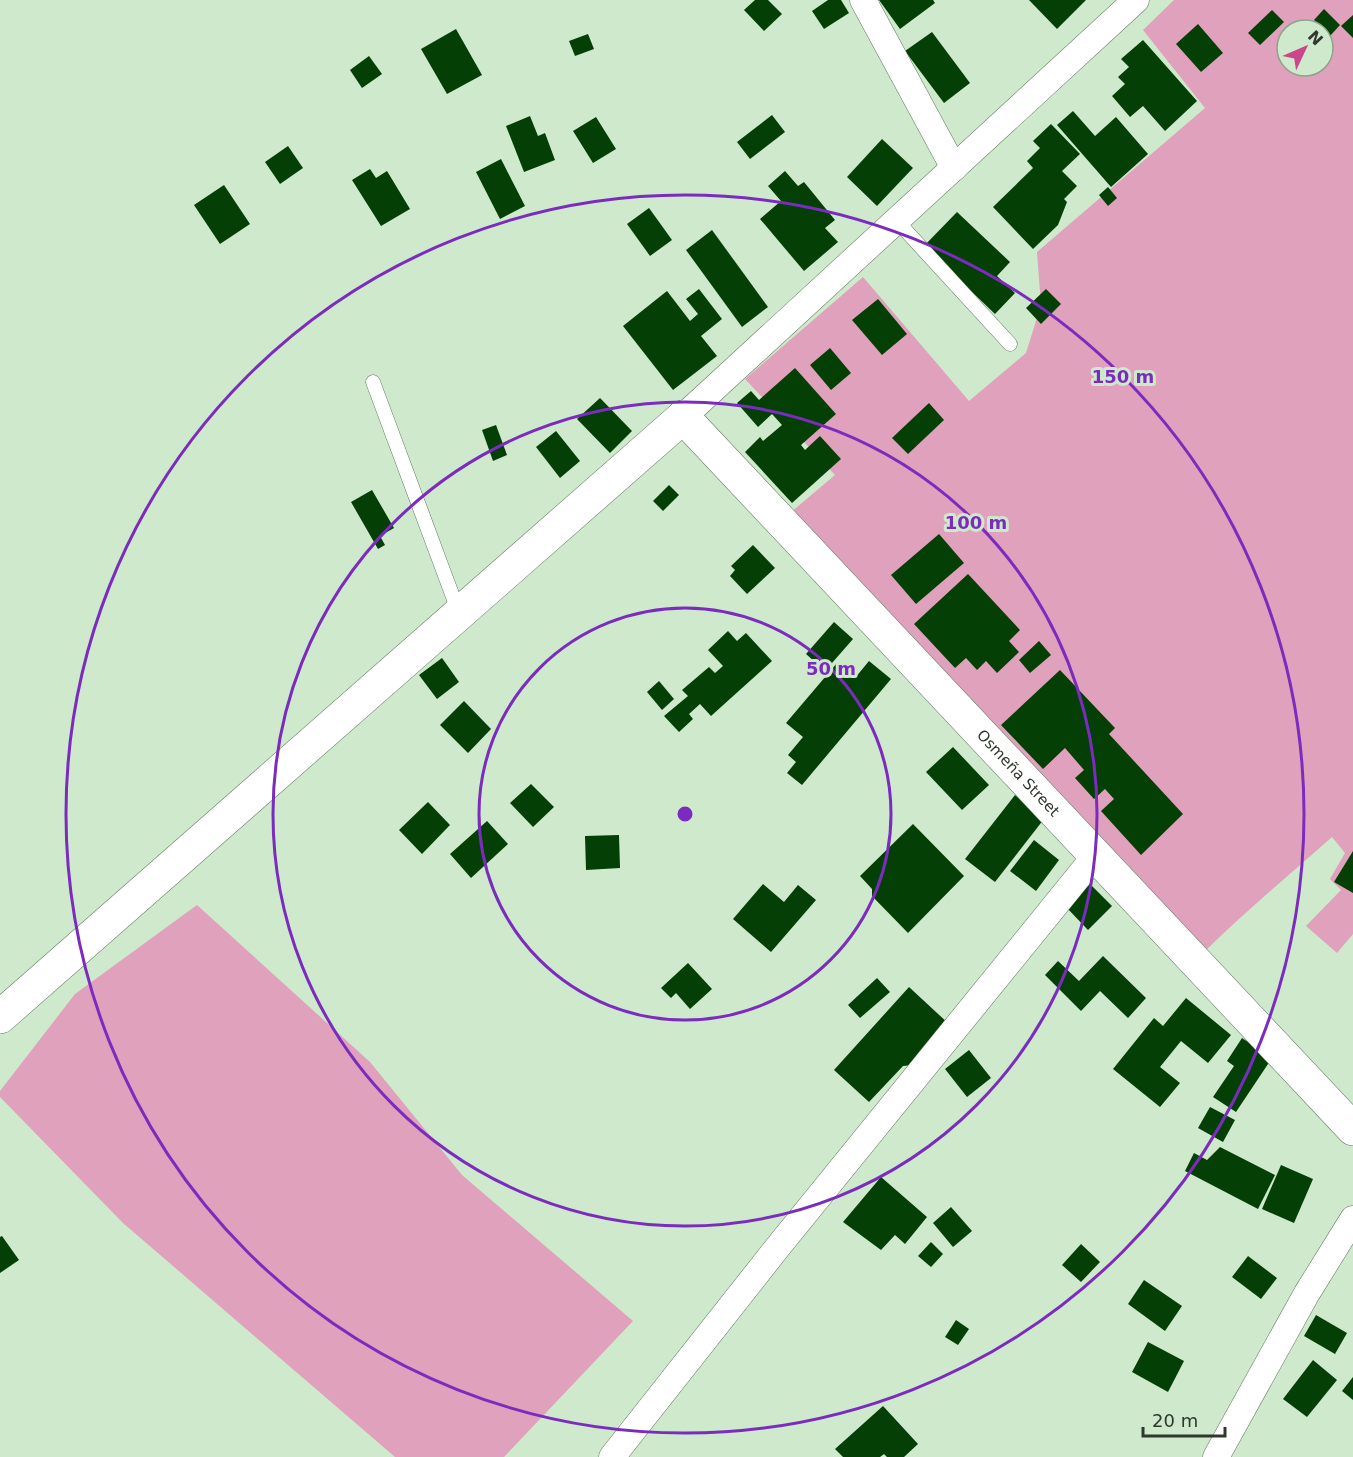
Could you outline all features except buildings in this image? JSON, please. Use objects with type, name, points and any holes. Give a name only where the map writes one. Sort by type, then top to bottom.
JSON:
[{"type":"main road","points":[[0,1017],[683,417]]},
{"type":"main road","name":"Osmeña Street","points":[[683,417],[1353,1129]]},
{"type":"street","points":[[863,0],[954,168]]},
{"type":"street","points":[[683,417],[1137,0]]},
{"type":"street","points":[[612,1457],[777,1248],[1096,855]]},
{"type":"street","points":[[1216,1457],[1307,1293],[1353,1219]]},
{"type":"lane","points":[[897,220],[1010,344]]},
{"type":"lane","points":[[372,382],[459,615]]},
{"type":"shaded area","points":[[1174,0],[1353,0],[1353,934],[1337,953],[1306,926],[1341,890],[1330,879],[1345,853],[1332,837],[1247,911],[1198,958],[790,513],[835,475],[745,379],[863,277],[969,401],[1026,353],[1041,305],[1037,252],[1205,108],[1143,30]]},
{"type":"shaded area","points":[[197,905],[370,1062],[462,1175],[633,1321],[504,1457],[395,1457],[123,1223],[0,1097],[0,1091],[75,994]]}]
